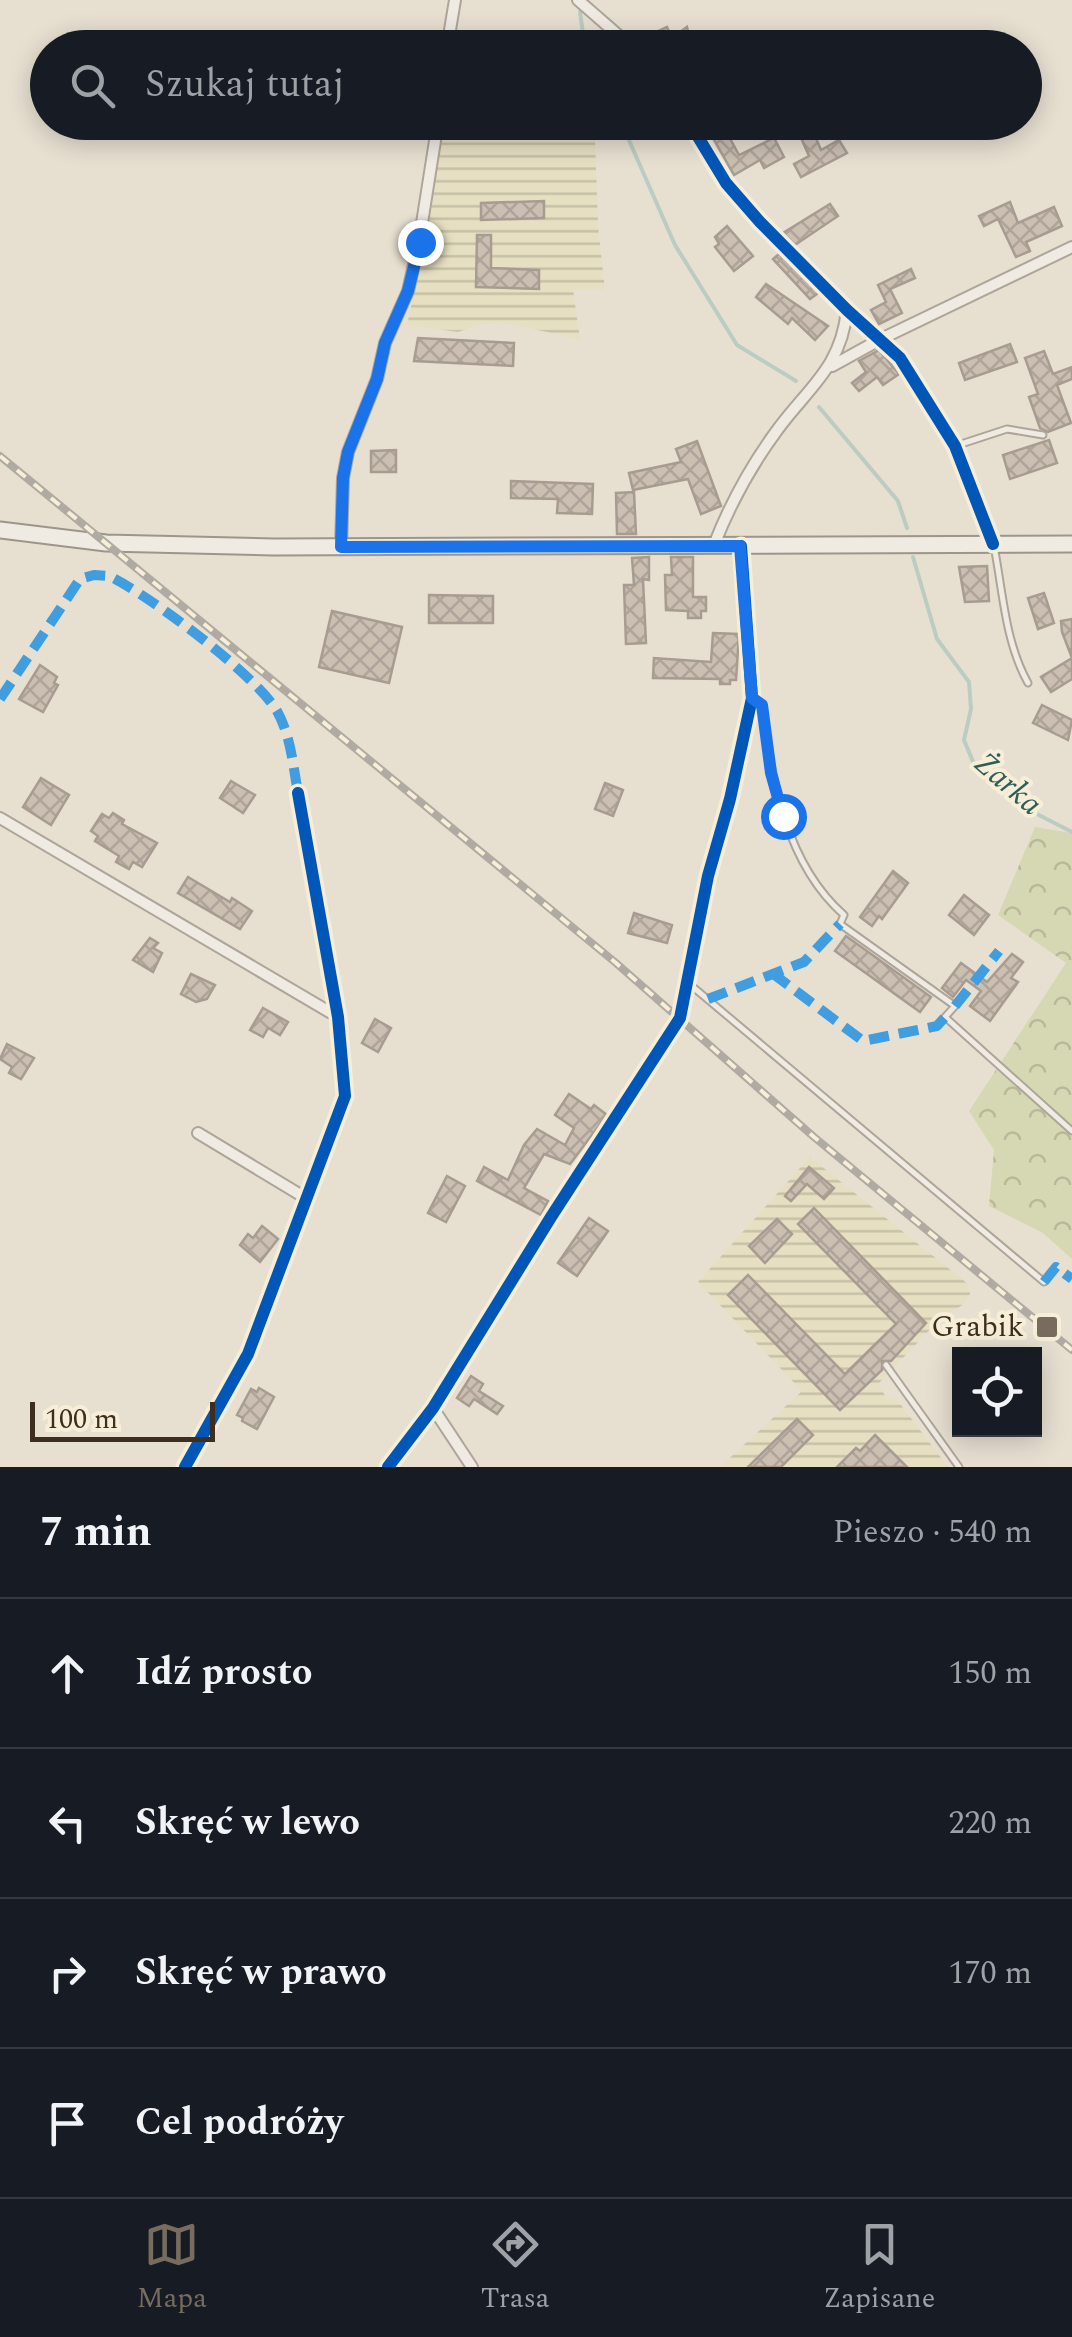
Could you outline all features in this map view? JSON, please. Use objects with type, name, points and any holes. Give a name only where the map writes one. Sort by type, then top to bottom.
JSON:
[{"type":"main road","points":[[0,530],[106,544],[1072,544]]},
{"type":"street","points":[[450,30],[455,0]]},
{"type":"street","points":[[578,0],[612,30]]},
{"type":"street","points":[[341,547],[343,478],[348,452],[377,379],[385,343],[408,291],[420,242],[435,140]]},
{"type":"street","points":[[701,140],[738,196],[847,310],[900,358],[955,446],[993,544]]},
{"type":"street","points":[[832,366],[881,338],[1072,247]]},
{"type":"street","points":[[714,545],[729,507],[777,430],[832,366],[844,336],[847,310]]},
{"type":"street","points":[[388,1467],[433,1408],[550,1217],[674,1030],[752,698],[740,546]]},
{"type":"street","points":[[185,1467],[248,1354],[346,1096],[338,1017],[298,793]]},
{"type":"street","points":[[0,818],[338,1017]]},
{"type":"street","points":[[198,1133],[308,1196]]},
{"type":"street","points":[[433,1408],[472,1467]]},
{"type":"lane","points":[[955,446],[1008,429],[1043,435]]},
{"type":"lane","points":[[993,544],[1008,623],[1028,683]]},
{"type":"lane","points":[[752,698],[762,705],[771,773],[783,816],[810,877],[844,915],[840,924],[955,1006],[944,1017],[1072,1131]]},
{"type":"lane","points":[[687,982],[1044,1282]]},
{"type":"lane","points":[[886,1365],[960,1467]]},
{"type":"shaded area","points":[[441,140],[595,140],[605,290],[573,290],[580,339],[504,323],[482,324],[458,332],[407,325],[428,230]]},
{"type":"shaded area","points":[[810,1157],[968,1284],[970,1294],[964,1304],[939,1320],[878,1384],[886,1397],[898,1401],[948,1467],[720,1467],[802,1391],[698,1282]]},
{"type":"green space","points":[[1035,827],[1072,833],[1072,1259],[1043,1233],[989,1206],[994,1150],[969,1111],[1066,963],[998,915]]},
{"type":"building","points":[[714,140],[731,140],[739,155],[775,140],[784,157],[764,168],[760,160],[734,175]]},
{"type":"building","points":[[802,140],[817,140],[821,150],[839,140],[847,153],[801,177],[794,164],[809,156]]},
{"type":"building","points":[[544,201],[544,218],[481,220],[481,203]]},
{"type":"building","points":[[1010,202],[1018,223],[1054,207],[1062,226],[1026,242],[1030,251],[1016,257],[998,219],[984,226],[979,216]]},
{"type":"building","points":[[830,204],[838,216],[795,245],[783,233]]},
{"type":"building","points":[[727,226],[753,256],[734,271],[715,247],[719,244],[715,237]]},
{"type":"building","points":[[477,235],[491,235],[491,268],[539,270],[539,289],[476,287]]},
{"type":"building","points":[[779,254],[818,293],[810,299],[773,259]]},
{"type":"building","points":[[911,269],[915,278],[890,289],[902,313],[879,324],[871,310],[886,302],[878,285]]},
{"type":"building","points":[[766,284],[828,326],[815,340],[792,318],[788,324],[756,297]]},
{"type":"building","points":[[418,338],[514,343],[513,366],[414,361]]},
{"type":"building","points":[[1010,344],[1017,362],[965,380],[959,363]]},
{"type":"building","points":[[879,350],[899,374],[883,385],[877,377],[859,391],[852,383],[866,372],[859,361]]},
{"type":"building","points":[[1044,351],[1053,374],[1072,367],[1072,379],[1057,385],[1071,423],[1048,432],[1040,428],[1029,397],[1038,394],[1025,358]]},
{"type":"building","points":[[1049,440],[1057,463],[1010,479],[1003,455]]},
{"type":"building","points":[[697,441],[721,506],[701,514],[688,479],[633,490],[629,473],[681,462],[676,449]]},
{"type":"building","points":[[396,450],[396,472],[371,472],[371,451]]},
{"type":"building","points":[[511,481],[593,484],[592,514],[557,513],[558,499],[511,498]]},
{"type":"building","points":[[634,492],[636,534],[617,534],[616,493]]},
{"type":"building","points":[[649,557],[649,580],[643,579],[646,643],[626,644],[624,585],[634,585],[632,558]]},
{"type":"building","points":[[671,557],[693,557],[693,597],[706,597],[706,611],[701,611],[701,618],[688,618],[688,611],[666,610],[665,575],[672,575]]},
{"type":"building","points":[[987,566],[989,601],[965,602],[959,567]]},
{"type":"building","points":[[1044,593],[1054,623],[1038,629],[1028,598]]},
{"type":"building","points":[[429,595],[493,596],[493,623],[429,623]]},
{"type":"building","points":[[332,611],[402,627],[389,683],[319,667]]},
{"type":"building","points":[[1072,619],[1072,658],[1061,621]]},
{"type":"building","points":[[713,633],[739,634],[736,680],[720,684],[720,679],[653,678],[654,658],[711,662]]},
{"type":"building","points":[[1072,658],[1072,679],[1051,692],[1041,677]]},
{"type":"building","points":[[40,665],[57,677],[54,683],[58,685],[43,712],[19,699]]},
{"type":"building","points":[[1042,705],[1072,720],[1068,740],[1033,723]]},
{"type":"building","points":[[41,778],[69,795],[51,825],[23,807]]},
{"type":"building","points":[[231,781],[255,795],[243,813],[220,798]]},
{"type":"building","points":[[605,783],[623,790],[613,816],[595,809]]},
{"type":"building","points":[[113,813],[124,820],[122,824],[157,843],[142,867],[133,862],[129,869],[116,862],[119,856],[95,841],[98,836],[91,831],[102,814],[109,818]]},
{"type":"building","points":[[893,871],[908,883],[882,919],[879,916],[872,926],[860,917]]},
{"type":"building","points":[[188,877],[252,911],[240,929],[178,893]]},
{"type":"building","points":[[964,895],[989,915],[974,935],[949,915]]},
{"type":"building","points":[[634,913],[672,925],[667,943],[628,933]]},
{"type":"building","points":[[846,936],[931,997],[920,1012],[835,951]]},
{"type":"building","points":[[150,938],[158,943],[153,948],[162,953],[153,972],[133,960]]},
{"type":"building","points":[[1012,954],[1023,962],[1011,978],[1018,982],[990,1021],[970,1006],[981,991],[966,980],[953,997],[942,988],[961,963],[987,982]]},
{"type":"building","points":[[191,974],[215,985],[207,999],[196,1002],[181,994]]},
{"type":"building","points":[[263,1008],[288,1022],[280,1035],[268,1028],[263,1037],[250,1030]]},
{"type":"building","points":[[375,1019],[391,1028],[378,1052],[362,1043]]},
{"type":"building","points":[[7,1044],[34,1058],[21,1079],[9,1073],[12,1067],[0,1059]]},
{"type":"building","points":[[569,1094],[607,1115],[570,1164],[544,1154],[524,1188],[548,1201],[541,1215],[477,1181],[484,1167],[508,1180],[524,1145],[537,1129],[565,1145],[574,1128],[555,1115]]},
{"type":"building","points":[[809,1167],[834,1188],[824,1199],[807,1184],[791,1201],[785,1196]]},
{"type":"building","points":[[447,1176],[465,1186],[446,1222],[428,1213]]},
{"type":"building","points":[[814,1208],[926,1323],[891,1361],[882,1361],[882,1370],[840,1410],[728,1295],[748,1275],[845,1374],[896,1324],[798,1224]]},
{"type":"building","points":[[589,1218],[608,1231],[577,1276],[558,1263]]},
{"type":"building","points":[[777,1219],[792,1234],[765,1263],[749,1246]]},
{"type":"building","points":[[262,1226],[278,1239],[260,1262],[240,1245],[248,1234],[253,1238]]},
{"type":"building","points":[[471,1376],[483,1384],[479,1391],[503,1406],[497,1414],[474,1399],[469,1406],[457,1398]]},
{"type":"building","points":[[259,1388],[274,1397],[257,1429],[237,1415],[251,1389],[257,1392]]},
{"type":"building","points":[[797,1419],[813,1435],[781,1467],[748,1467]]},
{"type":"building","points":[[875,1435],[907,1467],[837,1467],[856,1448],[860,1451]]},
{"type":"waterway","name":"Żarka","points":[[580,12],[582,30]]},
{"type":"waterway","name":"Żarka","points":[[629,140],[675,245],[737,345],[796,381]]},
{"type":"waterway","name":"Żarka","points":[[819,407],[898,501],[907,528]]},
{"type":"waterway","name":"Żarka","points":[[913,557],[937,639],[969,682],[971,709],[964,740],[974,764],[1029,810],[1072,832]]},
{"type":"railway","points":[[0,456],[616,963],[814,1137],[1072,1350]]},
{"type":"marked path","points":[[0,699],[80,579],[109,576],[200,637],[265,695],[285,731],[298,793]]},
{"type":"marked path","points":[[708,999],[804,962],[840,924]]},
{"type":"marked path","points":[[955,1006],[999,951]]},
{"type":"marked path","points":[[772,973],[863,1041],[937,1026],[945,1017]]},
{"type":"marked path","points":[[1044,1282],[1056,1267],[1072,1279]]},
{"type":"cycle path","points":[[700,140],[726,183],[760,222],[900,358],[955,446],[993,544]]},
{"type":"cycle path","points":[[388,1467],[433,1408],[680,1018],[708,876],[752,698],[741,546]]},
{"type":"cycle path","points":[[185,1467],[248,1354],[345,1096],[338,1017],[298,793]]},
{"type":"place","name":"Grabik","points":[[1047,1327]]},
{"type":"route","points":[[420,242],[408,291],[385,343],[377,379],[348,452],[343,478],[341,547],[740,546],[752,698],[762,705],[771,773],[783,816]]}]
